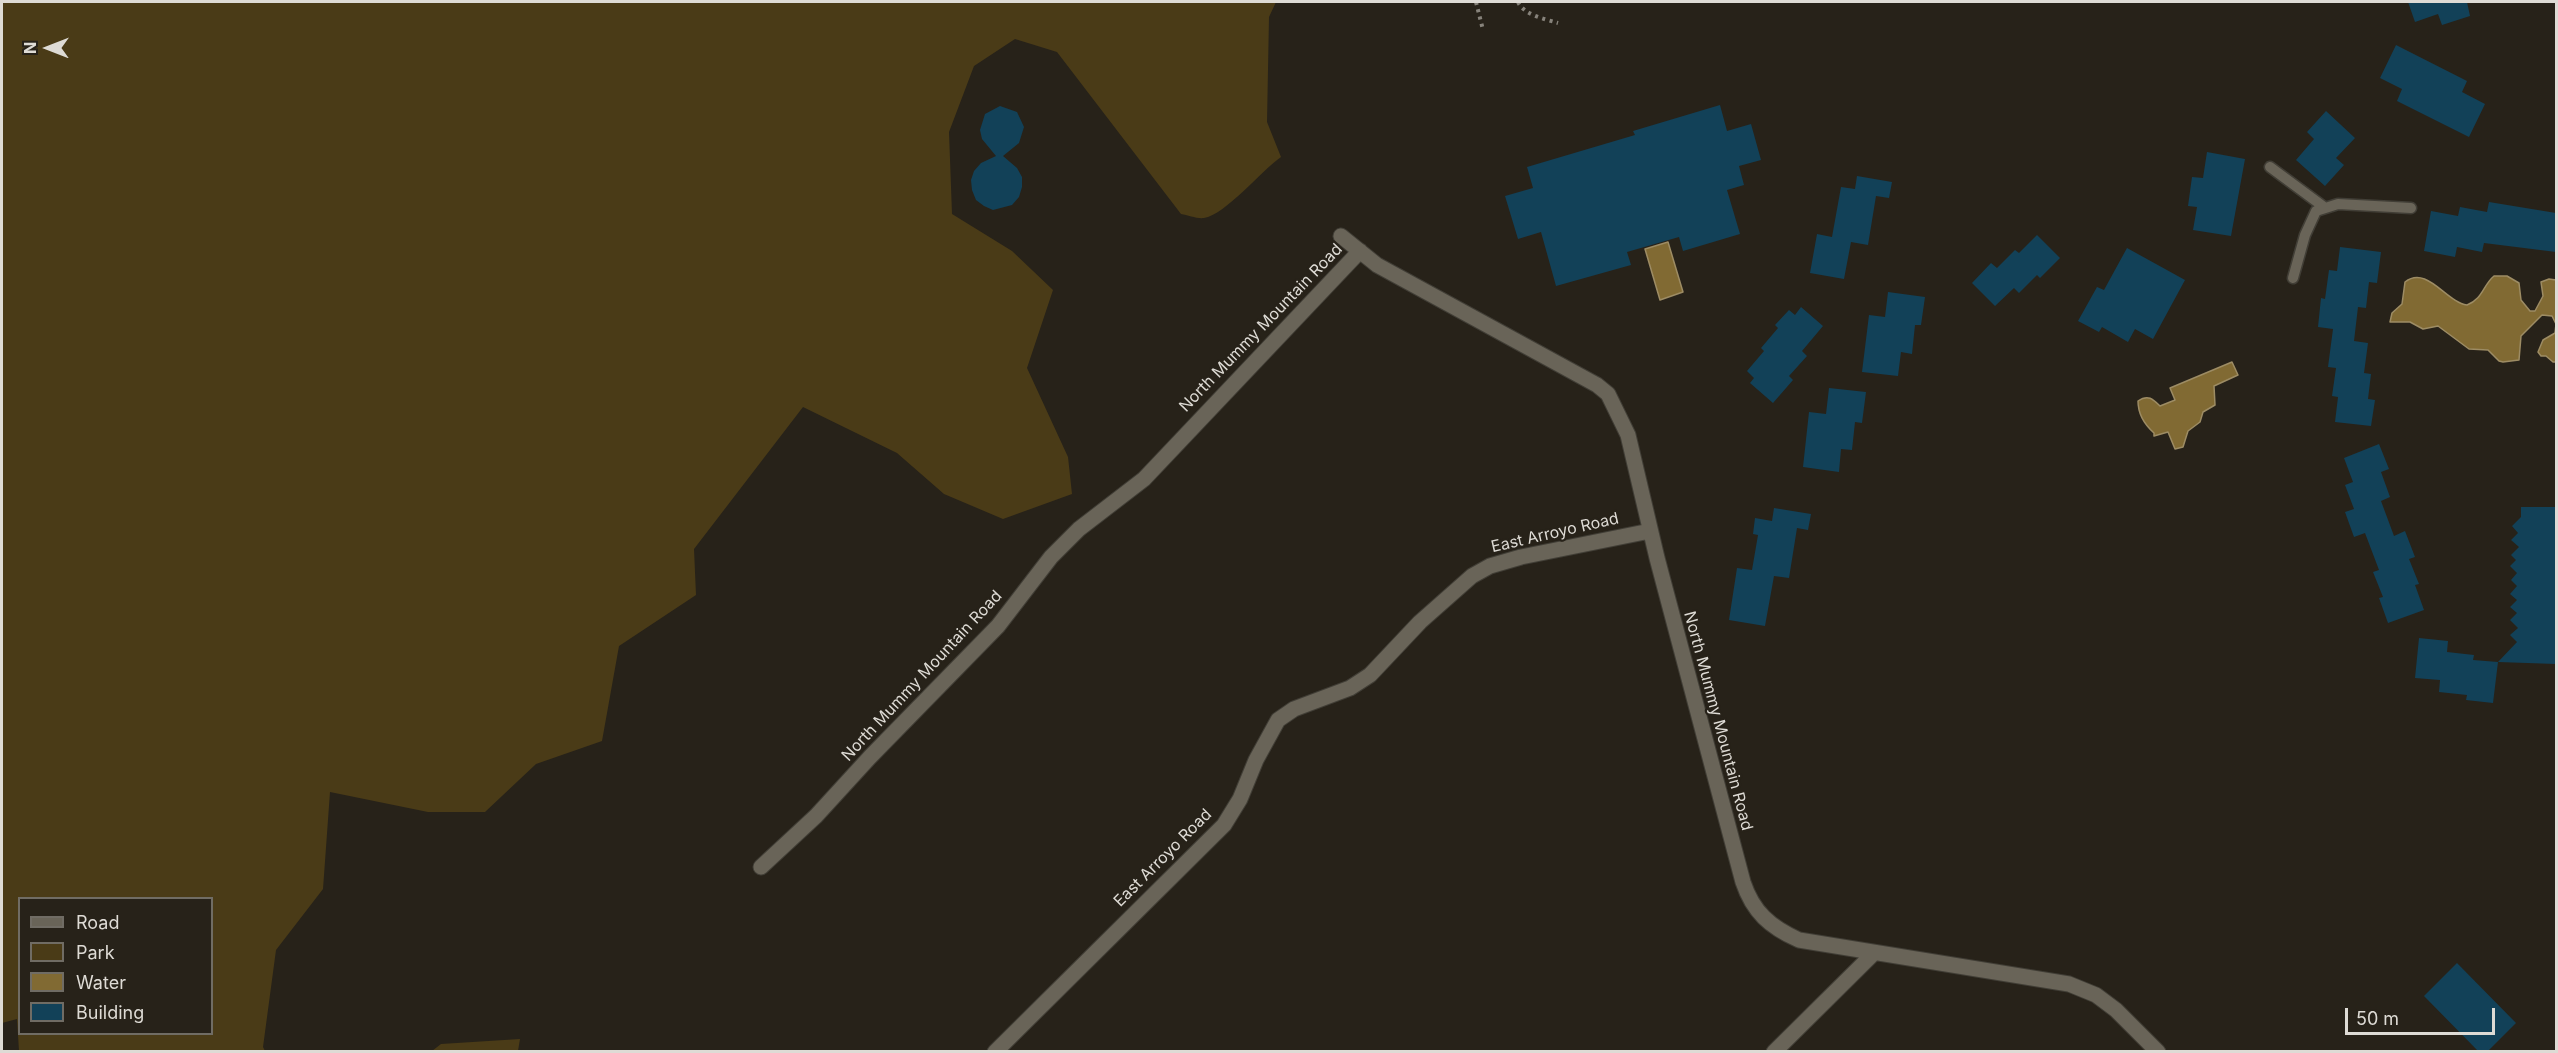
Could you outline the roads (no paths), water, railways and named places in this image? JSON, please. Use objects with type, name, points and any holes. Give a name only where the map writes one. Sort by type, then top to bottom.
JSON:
[{"type":"street","name":"North Mummy Mountain Road","points":[[1341,236],[1396,276],[1590,381],[1608,394],[1628,435],[1650,531],[1731,841],[1749,899],[1768,923],[1799,940],[2069,984],[2096,994],[2116,1010],[2158,1052]]},
{"type":"street","name":"North Mummy Mountain Road","points":[[761,867],[816,816],[870,757],[998,626],[1051,557],[1079,529],[1144,479],[1359,251]]},
{"type":"street","name":"East Arroyo Road","points":[[995,1052],[1224,825],[1240,799],[1256,760],[1278,720],[1294,709],[1350,688],[1370,675],[1420,622],[1455,590],[1490,566],[1650,531]]},
{"type":"street","points":[[1774,1052],[1874,953]]},
{"type":"lane","points":[[2270,167],[2324,207]]},
{"type":"lane","points":[[2293,278],[2311,220],[2316,211],[2338,204],[2411,208]]},
{"type":"water","points":[[1668,242],[1683,292],[1660,300],[1645,249]]},
{"type":"water","points":[[2494,276],[2507,276],[2519,283],[2521,300],[2530,311],[2535,311],[2543,296],[2541,282],[2549,279],[2556,280],[2556,324],[2552,316],[2542,315],[2521,336],[2519,360],[2503,362],[2488,350],[2469,349],[2438,326],[2423,329],[2410,322],[2390,322],[2392,313],[2402,304],[2405,282],[2413,278],[2429,281],[2452,298],[2467,305],[2480,296]]},
{"type":"water","points":[[2556,324],[2556,362],[2553,362],[2538,352],[2543,340],[2555,333]]},
{"type":"water","points":[[2232,362],[2238,375],[2214,386],[2215,405],[2203,412],[2200,422],[2188,431],[2183,447],[2175,449],[2168,432],[2154,436],[2141,415],[2138,401],[2150,398],[2160,406],[2175,400],[2170,388]]}]
